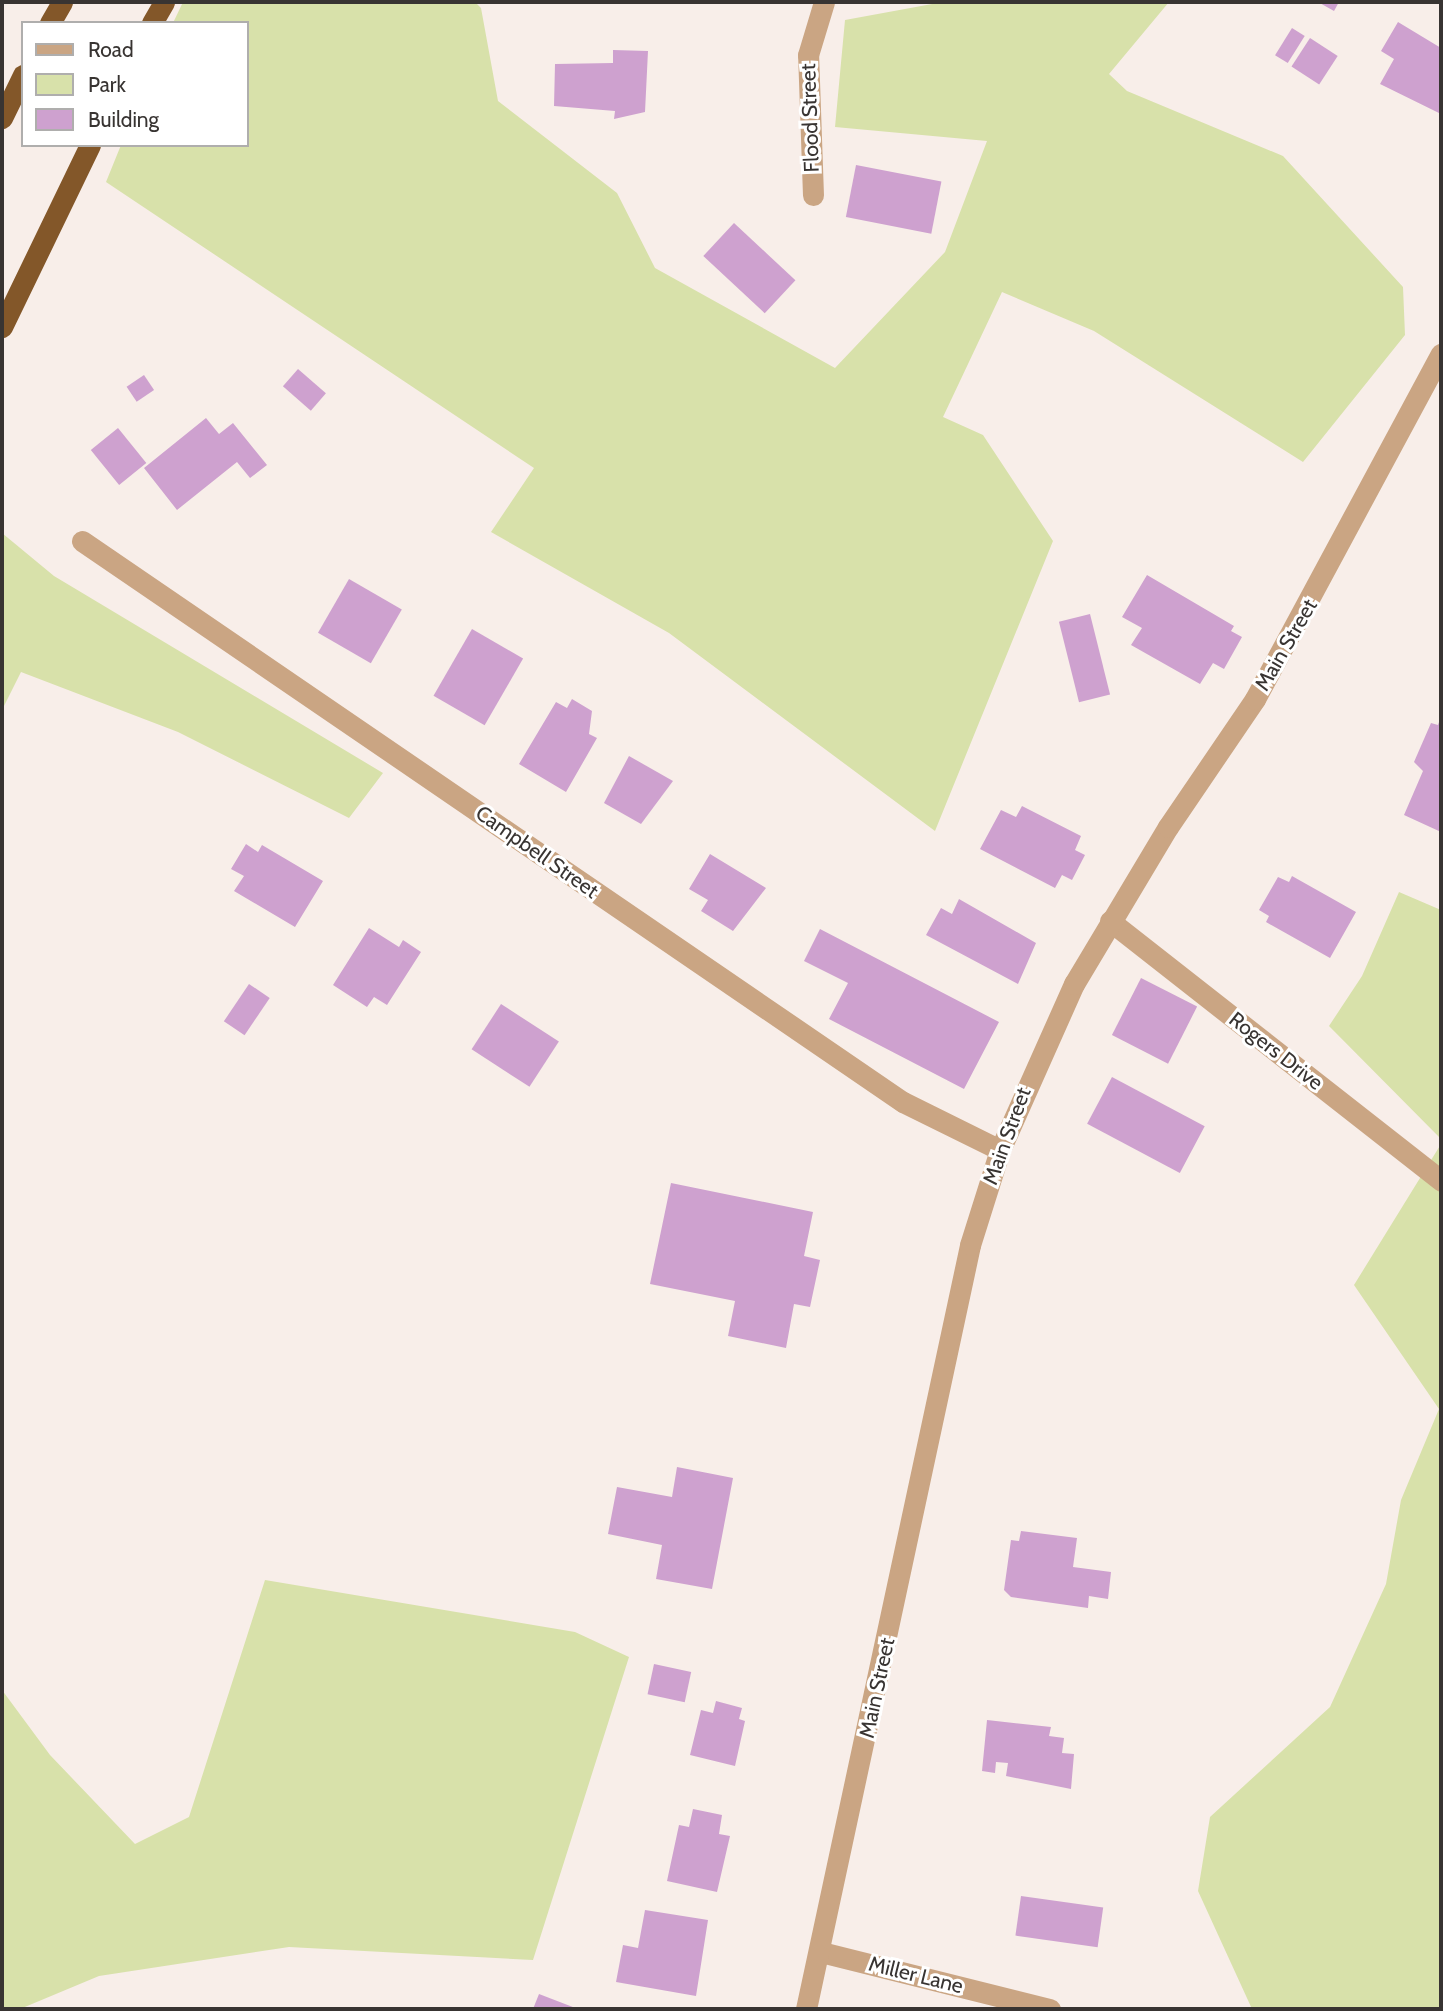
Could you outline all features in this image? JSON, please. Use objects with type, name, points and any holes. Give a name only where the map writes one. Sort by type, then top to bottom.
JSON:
[{"type":"highway","points":[[44,21],[51,2]]},
{"type":"highway","points":[[51,21],[62,2]]},
{"type":"highway","points":[[153,21],[164,2]]},
{"type":"highway","points":[[2,118],[21,78]]},
{"type":"highway","points":[[2,327],[89,147]]},
{"type":"street","name":"Flood Street","points":[[813,195],[808,55],[824,2]]},
{"type":"street","name":"Main Street","points":[[806,2009],[821,1952],[970,1245],[1000,1150],[1027,1080],[1110,921],[1255,698],[1441,354]]},
{"type":"street","name":"Campbell Street","points":[[82,541],[903,1102],[1000,1150]]},
{"type":"street","name":"Rogers Drive","points":[[1110,921],[1441,1181]]},
{"type":"street","name":"Miller Lane","points":[[821,1952],[1050,2009]]},
{"type":"green space","points":[[183,2],[475,2],[481,8],[498,101],[617,193],[655,268],[835,368],[945,252],[987,141],[835,127],[845,20],[943,2],[1169,2],[1109,74],[1127,91],[1283,156],[1403,287],[1405,335],[1303,462],[1094,331],[1002,292],[943,417],[983,435],[1053,541],[935,831],[669,633],[491,532],[534,468],[106,182],[120,147],[248,147],[248,21],[174,21]]},
{"type":"green space","points":[[2,533],[54,576],[383,773],[349,818],[178,732],[21,672],[2,710]]},
{"type":"green space","points":[[1399,892],[1441,910],[1441,1139],[1329,1026],[1362,976]]},
{"type":"green space","points":[[1441,1144],[1441,2009],[1252,2009],[1198,1891],[1210,1817],[1330,1707],[1386,1584],[1401,1500],[1439,1409],[1354,1285]]},
{"type":"green space","points":[[265,1580],[575,1632],[629,1657],[533,1960],[289,1947],[99,1976],[20,2009],[2,2009],[2,1690],[50,1755],[135,1844],[189,1817]]},
{"type":"building","points":[[1318,2],[1339,2],[1334,11]]},
{"type":"building","points":[[1398,22],[1441,48],[1441,114],[1380,84],[1394,59],[1381,51]]},
{"type":"building","points":[[1292,28],[1305,36],[1288,63],[1275,55]]},
{"type":"building","points":[[1310,38],[1338,56],[1319,84],[1291,67]]},
{"type":"building","points":[[613,50],[648,51],[645,112],[614,119],[615,111],[554,106],[555,64],[613,63]]},
{"type":"building","points":[[856,165],[941,182],[931,234],[846,217]]},
{"type":"building","points":[[734,223],[795,280],[765,313],[703,256]]},
{"type":"building","points":[[298,369],[326,393],[311,411],[283,386]]},
{"type":"building","points":[[144,375],[154,390],[137,402],[127,387]]},
{"type":"building","points":[[206,418],[219,434],[233,423],[267,465],[250,478],[237,462],[177,510],[144,468]]},
{"type":"building","points":[[118,428],[146,463],[119,485],[91,450]]},
{"type":"building","points":[[1147,575],[1234,626],[1231,631],[1242,637],[1224,669],[1213,663],[1200,684],[1131,645],[1142,628],[1122,617]]},
{"type":"building","points":[[349,579],[402,610],[371,663],[318,633]]},
{"type":"building","points":[[1090,614],[1110,695],[1079,702],[1059,622]]},
{"type":"building","points":[[472,629],[523,658],[485,725],[434,696]]},
{"type":"building","points":[[572,699],[592,711],[589,734],[597,738],[566,792],[519,764],[556,702],[567,708]]},
{"type":"building","points":[[1441,716],[1441,832],[1404,815],[1423,771],[1414,762],[1431,723],[1438,725]]},
{"type":"building","points":[[629,756],[673,781],[641,824],[604,803]]},
{"type":"building","points":[[1022,806],[1081,836],[1075,850],[1085,855],[1072,880],[1062,875],[1055,888],[980,849],[1001,810],[1016,817]]},
{"type":"building","points":[[246,844],[258,852],[262,845],[323,881],[295,927],[234,891],[244,876],[231,869]]},
{"type":"building","points":[[710,854],[766,888],[733,931],[701,911],[708,900],[689,889]]},
{"type":"building","points":[[1292,876],[1356,912],[1330,958],[1266,922],[1269,916],[1259,910],[1278,877],[1289,882]]},
{"type":"building","points":[[959,899],[1036,943],[1018,984],[926,935],[941,908],[952,914]]},
{"type":"building","points":[[369,928],[399,947],[403,940],[421,952],[387,1005],[374,997],[367,1007],[333,985]]},
{"type":"building","points":[[820,929],[999,1022],[964,1089],[829,1019],[848,983],[804,961]]},
{"type":"building","points":[[1141,978],[1197,1007],[1168,1064],[1112,1035]]},
{"type":"building","points":[[249,984],[270,998],[245,1035],[224,1021]]},
{"type":"building","points":[[501,1004],[559,1042],[529,1087],[472,1049]]},
{"type":"building","points":[[1112,1077],[1205,1126],[1180,1173],[1087,1124]]},
{"type":"building","points":[[671,1183],[813,1212],[804,1256],[820,1260],[810,1307],[794,1304],[786,1348],[728,1336],[735,1301],[650,1284]]},
{"type":"building","points":[[677,1467],[733,1478],[712,1589],[656,1579],[662,1545],[608,1534],[617,1487],[672,1497]]},
{"type":"building","points":[[1021,1531],[1077,1538],[1073,1567],[1111,1572],[1108,1599],[1089,1596],[1088,1608],[1011,1597],[1004,1590],[1011,1540],[1019,1541]]},
{"type":"building","points":[[654,1664],[691,1672],[685,1702],[648,1694]]},
{"type":"building","points":[[716,1701],[742,1708],[739,1719],[745,1721],[735,1766],[690,1755],[701,1710],[713,1713]]},
{"type":"building","points":[[987,1720],[1051,1727],[1049,1736],[1064,1738],[1062,1753],[1074,1754],[1071,1789],[1006,1776],[1008,1763],[996,1762],[995,1773],[982,1771]]},
{"type":"building","points":[[693,1809],[722,1815],[719,1834],[730,1836],[717,1892],[667,1881],[679,1825],[689,1827]]},
{"type":"building","points":[[1021,1896],[1103,1908],[1098,1947],[1015,1936]]},
{"type":"building","points":[[645,1910],[708,1920],[696,1996],[616,1982],[623,1945],[638,1948]]},
{"type":"building","points":[[539,1994],[578,2009],[533,2009]]}]
